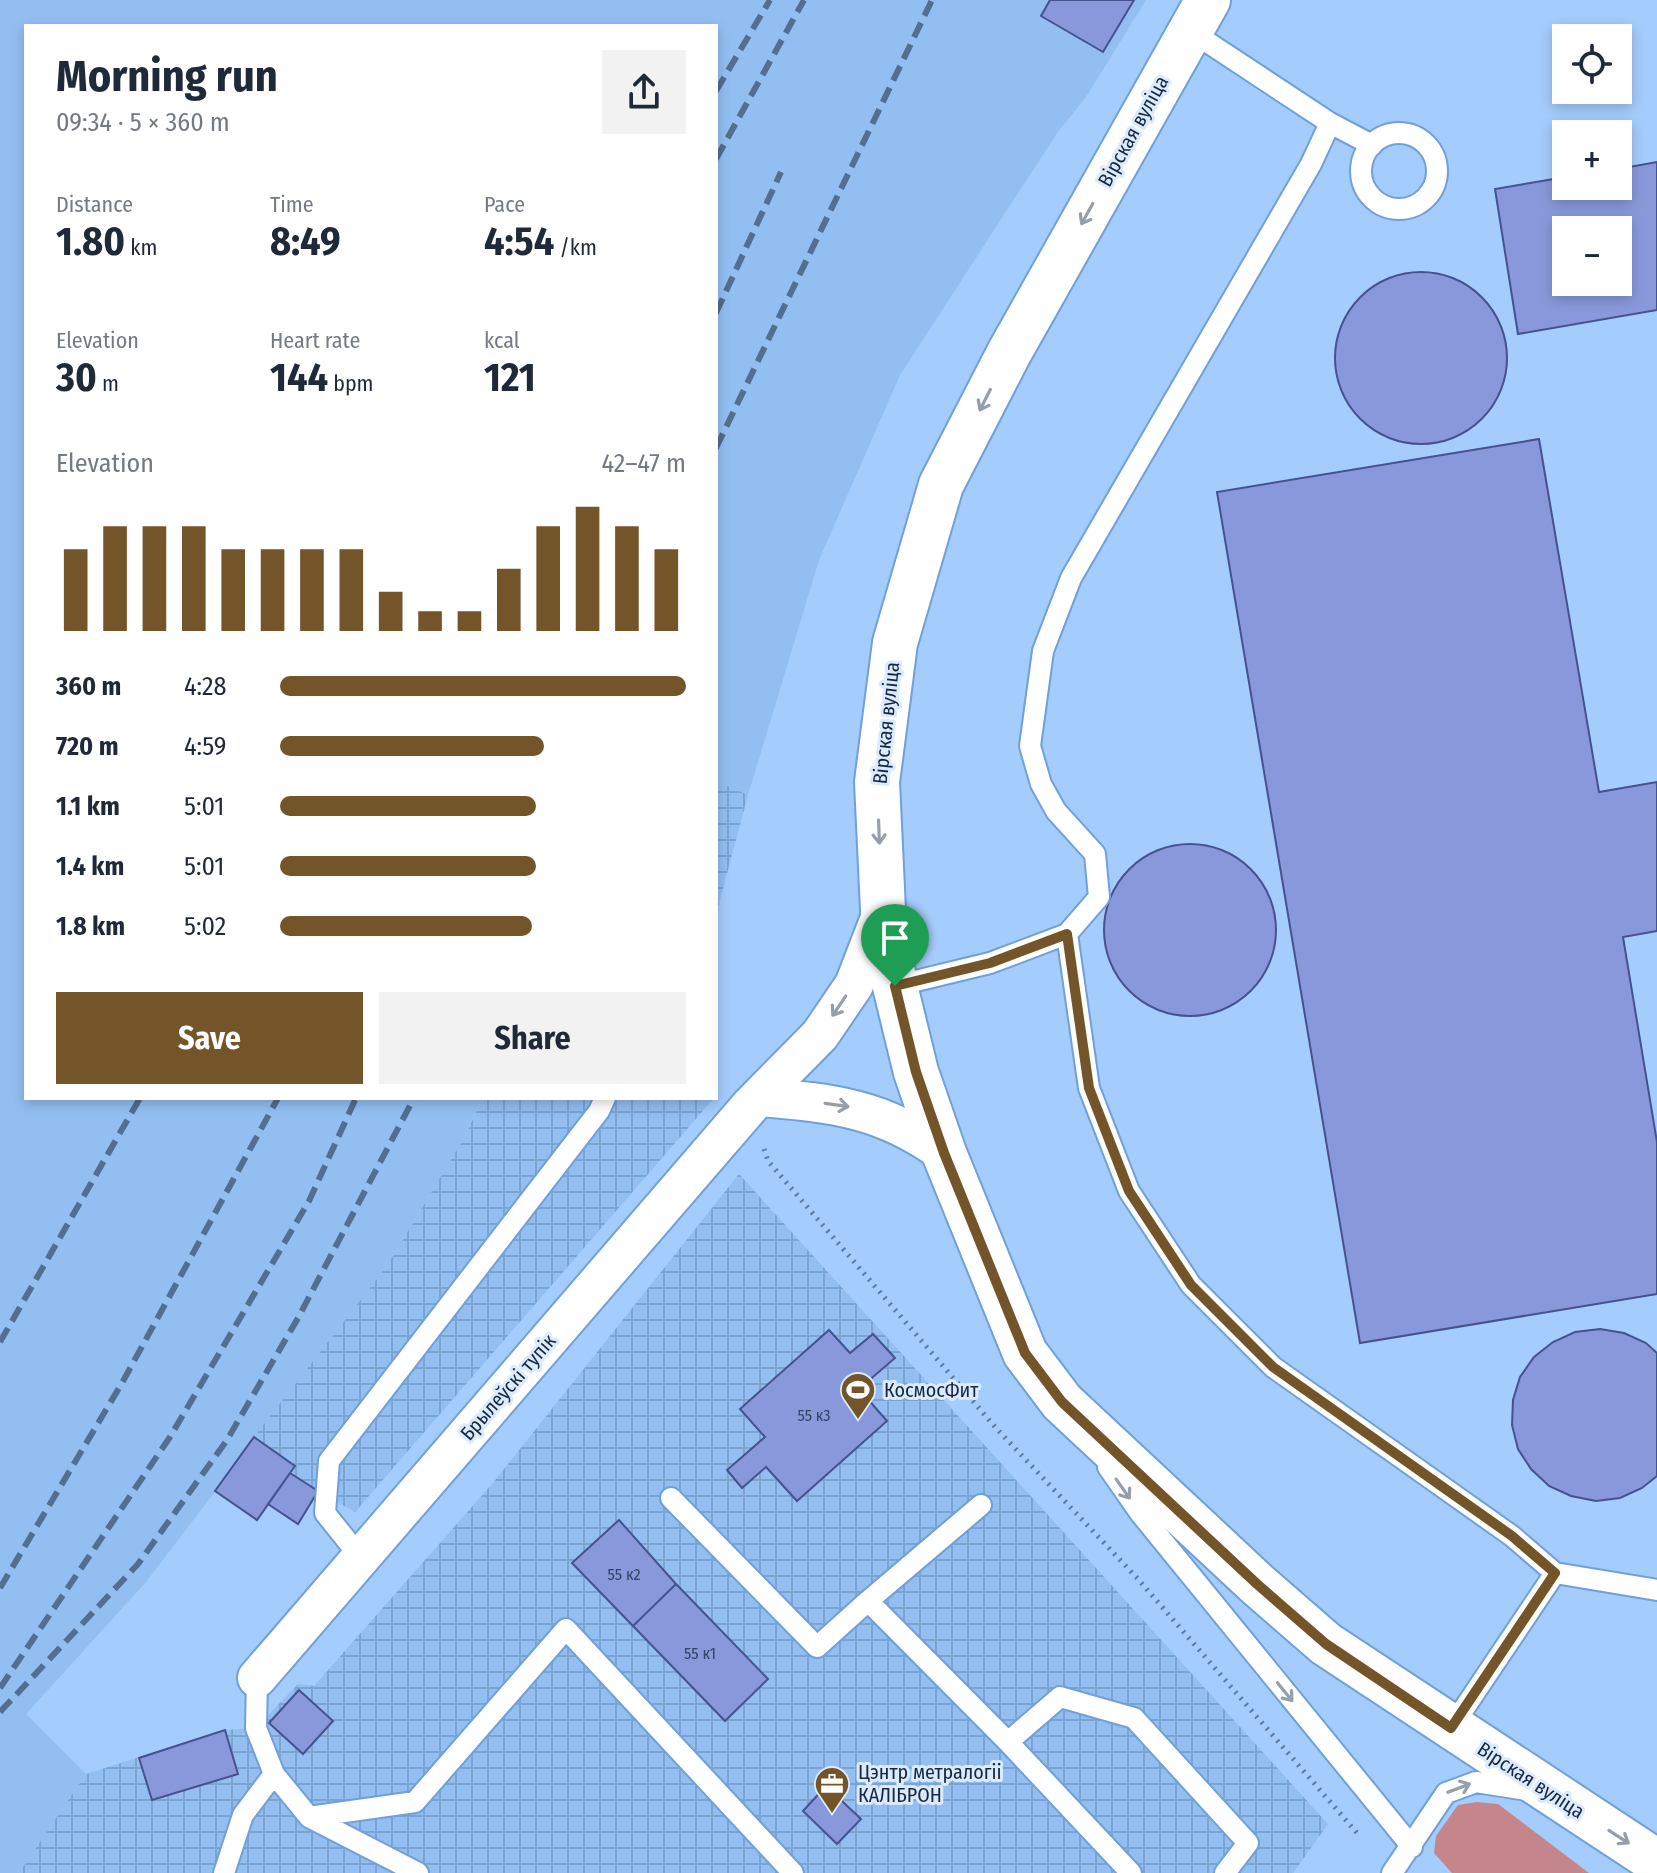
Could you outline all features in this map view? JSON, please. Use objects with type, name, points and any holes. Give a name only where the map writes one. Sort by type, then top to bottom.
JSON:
[{"type":"main road","name":"Вірская вуліца","points":[[1199,15],[1009,353],[941,485],[895,643],[877,782],[883,910],[895,986],[916,1072],[944,1153],[1025,1353],[1062,1402],[1326,1644],[1657,1862]]},
{"type":"street","name":"Брылеўскі тупік","points":[[257,1678],[755,1101],[820,1035],[854,985],[883,910]]},
{"type":"street","points":[[755,1101],[854,1107],[900,1124],[944,1153]]},
{"type":"lane","points":[[1199,15],[1330,123],[1372,145]]},
{"type":"lane","points":[[895,986],[990,963],[1067,934],[1099,897],[1095,854],[1056,811],[1041,784],[1030,746],[1043,651],[1071,578],[1311,164],[1330,123]]},
{"type":"lane","points":[[1067,934],[1089,1088],[1129,1191],[1191,1285],[1273,1367],[1512,1536],[1555,1573],[1657,1590]]},
{"type":"lane","points":[[361,1558],[325,1513],[329,1461],[599,1111],[604,1100]]},
{"type":"lane","points":[[1062,1402],[1140,1513],[1412,1847]]},
{"type":"lane","points":[[671,1498],[817,1647],[981,1505]]},
{"type":"lane","points":[[1451,1728],[1555,1573]]},
{"type":"lane","points":[[868,1601],[1008,1742],[1131,1873]]},
{"type":"lane","points":[[309,1817],[415,1802],[566,1629],[793,1873]]},
{"type":"lane","points":[[257,1678],[256,1728],[274,1774],[309,1817],[418,1873]]},
{"type":"lane","points":[[1008,1742],[1060,1697],[1134,1718],[1248,1843],[1225,1873]]},
{"type":"lane","points":[[224,1873],[243,1815],[274,1774]]},
{"type":"lane","points":[[1392,1873],[1446,1793],[1476,1782],[1513,1786],[1558,1798]]},
{"type":"path","points":[[755,1101],[768,1161],[995,1427],[1138,1579],[1361,1838]]},
{"type":"shaded area","points":[[0,0],[1146,0],[1086,97],[1057,133],[900,375],[819,560],[748,795],[718,782],[718,24],[24,24],[24,1100],[481,1100],[467,1133],[387,1266],[146,1582],[26,1714],[86,1774],[19,1873],[0,1873]]},
{"type":"shaded area","points":[[718,782],[748,795],[718,908]]},
{"type":"shaded area","points":[[481,1100],[712,1100],[355,1512],[318,1491],[298,1524],[268,1505],[257,1520],[215,1491],[387,1266],[467,1133]]},
{"type":"shaded area","points":[[739,1174],[1328,1824],[1293,1873],[19,1873],[86,1774],[225,1730],[256,1728],[298,1684],[314,1686],[492,1484]]},
{"type":"shaded area","points":[[1477,1802],[1498,1804],[1589,1873],[1452,1873],[1434,1853],[1436,1836],[1458,1805]]},
{"type":"building","points":[[1050,0],[1134,0],[1103,52],[1041,16]]},
{"type":"building","points":[[1657,162],[1657,310],[1518,334],[1495,189],[1552,179],[1552,200],[1632,200],[1632,166]]},
{"type":"building","points":[[1421,272],[1454,279],[1481,298],[1500,325],[1507,358],[1500,391],[1481,418],[1454,437],[1421,444],[1388,437],[1361,418],[1342,391],[1335,358],[1342,325],[1361,298],[1388,279]]},
{"type":"building","points":[[1539,439],[1599,792],[1657,782],[1657,931],[1623,937],[1657,1142],[1657,1294],[1360,1343],[1217,492]]},
{"type":"building","points":[[1190,844],[1223,851],[1250,870],[1269,897],[1276,930],[1269,963],[1250,990],[1223,1009],[1190,1016],[1157,1009],[1130,990],[1111,963],[1104,930],[1111,897],[1130,870],[1157,851]]},
{"type":"building","points":[[1600,1329],[1624,1333],[1646,1343],[1657,1353],[1657,1476],[1642,1488],[1620,1498],[1596,1501],[1571,1496],[1549,1486],[1531,1469],[1518,1449],[1512,1425],[1513,1400],[1520,1377],[1534,1357],[1553,1342],[1575,1332]]},
{"type":"building","points":[[829,1330],[850,1353],[873,1334],[895,1358],[859,1389],[887,1421],[797,1501],[766,1467],[742,1488],[727,1470],[765,1437],[740,1409]]},
{"type":"building","points":[[254,1437],[295,1466],[257,1520],[215,1491]]},
{"type":"building","points":[[290,1473],[318,1491],[298,1524],[268,1504]]},
{"type":"building","points":[[619,1520],[676,1584],[633,1626],[572,1563]]},
{"type":"building","points":[[676,1584],[768,1679],[725,1721],[633,1626]]},
{"type":"building","points":[[299,1690],[333,1721],[303,1754],[269,1723]]},
{"type":"building","points":[[225,1730],[238,1774],[152,1800],[139,1758]]},
{"type":"building","points":[[826,1786],[861,1819],[837,1844],[803,1811]]},
{"type":"railway","points":[[718,88],[770,0]]},
{"type":"railway","points":[[718,155],[804,0]]},
{"type":"railway","points":[[718,444],[932,0]]},
{"type":"railway","points":[[718,309],[781,172]]},
{"type":"railway","points":[[0,1342],[139,1100]]},
{"type":"railway","points":[[0,1588],[122,1383],[277,1100]]},
{"type":"railway","points":[[0,1688],[170,1437],[309,1201],[355,1100]]},
{"type":"railway","points":[[0,1712],[138,1564],[227,1440],[298,1318],[413,1100]]},
{"type":"place","name":"КосмосФит","points":[[858,1421]]},
{"type":"place","name":"Цэнтр метралогіі КАЛIБРОН","points":[[832,1815]]},
{"type":"route","points":[[1067,934],[1089,1088],[1129,1191],[1191,1285],[1273,1367],[1512,1536],[1555,1573],[1451,1728],[1326,1644],[1257,1584],[1062,1402],[1025,1353],[944,1153],[916,1072],[895,986],[990,963],[1067,934]]}]
